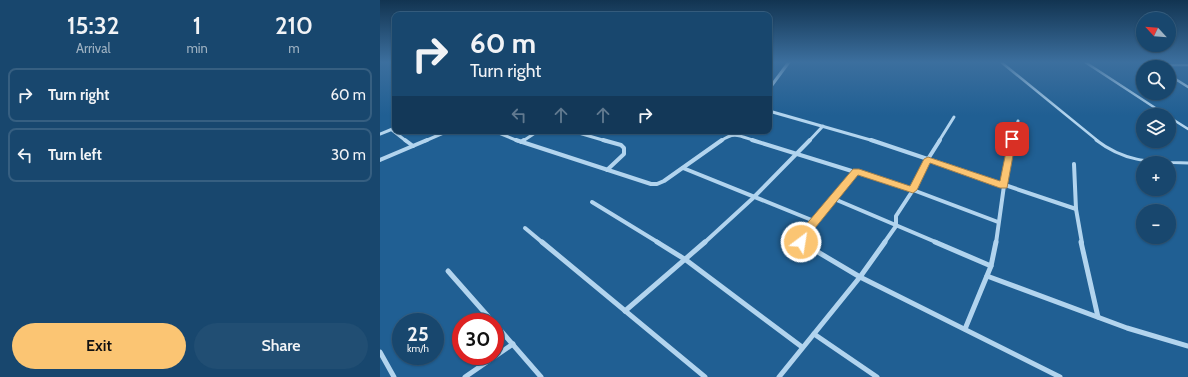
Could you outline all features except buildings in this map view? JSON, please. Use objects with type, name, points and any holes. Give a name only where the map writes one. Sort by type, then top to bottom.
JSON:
[{"type":"street","points":[[772,112],[857,135],[1004,186],[1076,209]]},
{"type":"street","points":[[779,377],[860,277],[896,226],[896,216],[913,190],[928,159],[954,117]]},
{"type":"street","points":[[965,329],[991,266],[996,247],[998,222],[1008,157],[1018,121]]},
{"type":"street","points":[[625,310],[686,260],[796,155],[823,126]]},
{"type":"street","points":[[380,134],[392,129]]},
{"type":"street","points":[[399,134],[413,146]]},
{"type":"street","points":[[380,160],[441,134]]},
{"type":"street","points":[[501,134],[521,142],[651,184],[664,182],[730,135],[745,137],[796,155],[856,171],[913,190],[998,222]]},
{"type":"street","points":[[521,142],[533,134]]},
{"type":"street","points":[[582,134],[621,145],[624,148],[624,154],[607,170]]},
{"type":"street","points":[[1074,164],[1076,209],[1086,267],[1098,317]]},
{"type":"street","points":[[683,168],[814,221]]},
{"type":"street","points":[[856,171],[814,221],[802,237],[801,242],[860,277],[1060,377]]},
{"type":"street","points":[[832,198],[991,266]]},
{"type":"street","points":[[592,202],[686,260],[802,347]]},
{"type":"street","points":[[525,228],[705,377]]},
{"type":"street","points":[[448,271],[485,313]]},
{"type":"street","points":[[987,276],[1098,317],[1188,346]]},
{"type":"street","points":[[504,334],[541,377]]},
{"type":"street","points":[[814,334],[877,377]]},
{"type":"street","points":[[465,377],[513,344]]},
{"type":"street","points":[[380,352],[394,377]]},
{"type":"lane","points":[[1023,80],[1110,150],[1121,156],[1138,160],[1188,163]]},
{"type":"lane","points":[[1112,80],[1155,108]]},
{"type":"lane","points":[[1176,80],[1188,87]]},
{"type":"lane","points":[[1176,121],[1188,129]]},
{"type":"route","points":[[801,242],[802,237],[832,198],[856,171],[913,190],[928,159],[1004,186],[1012,139]]}]
